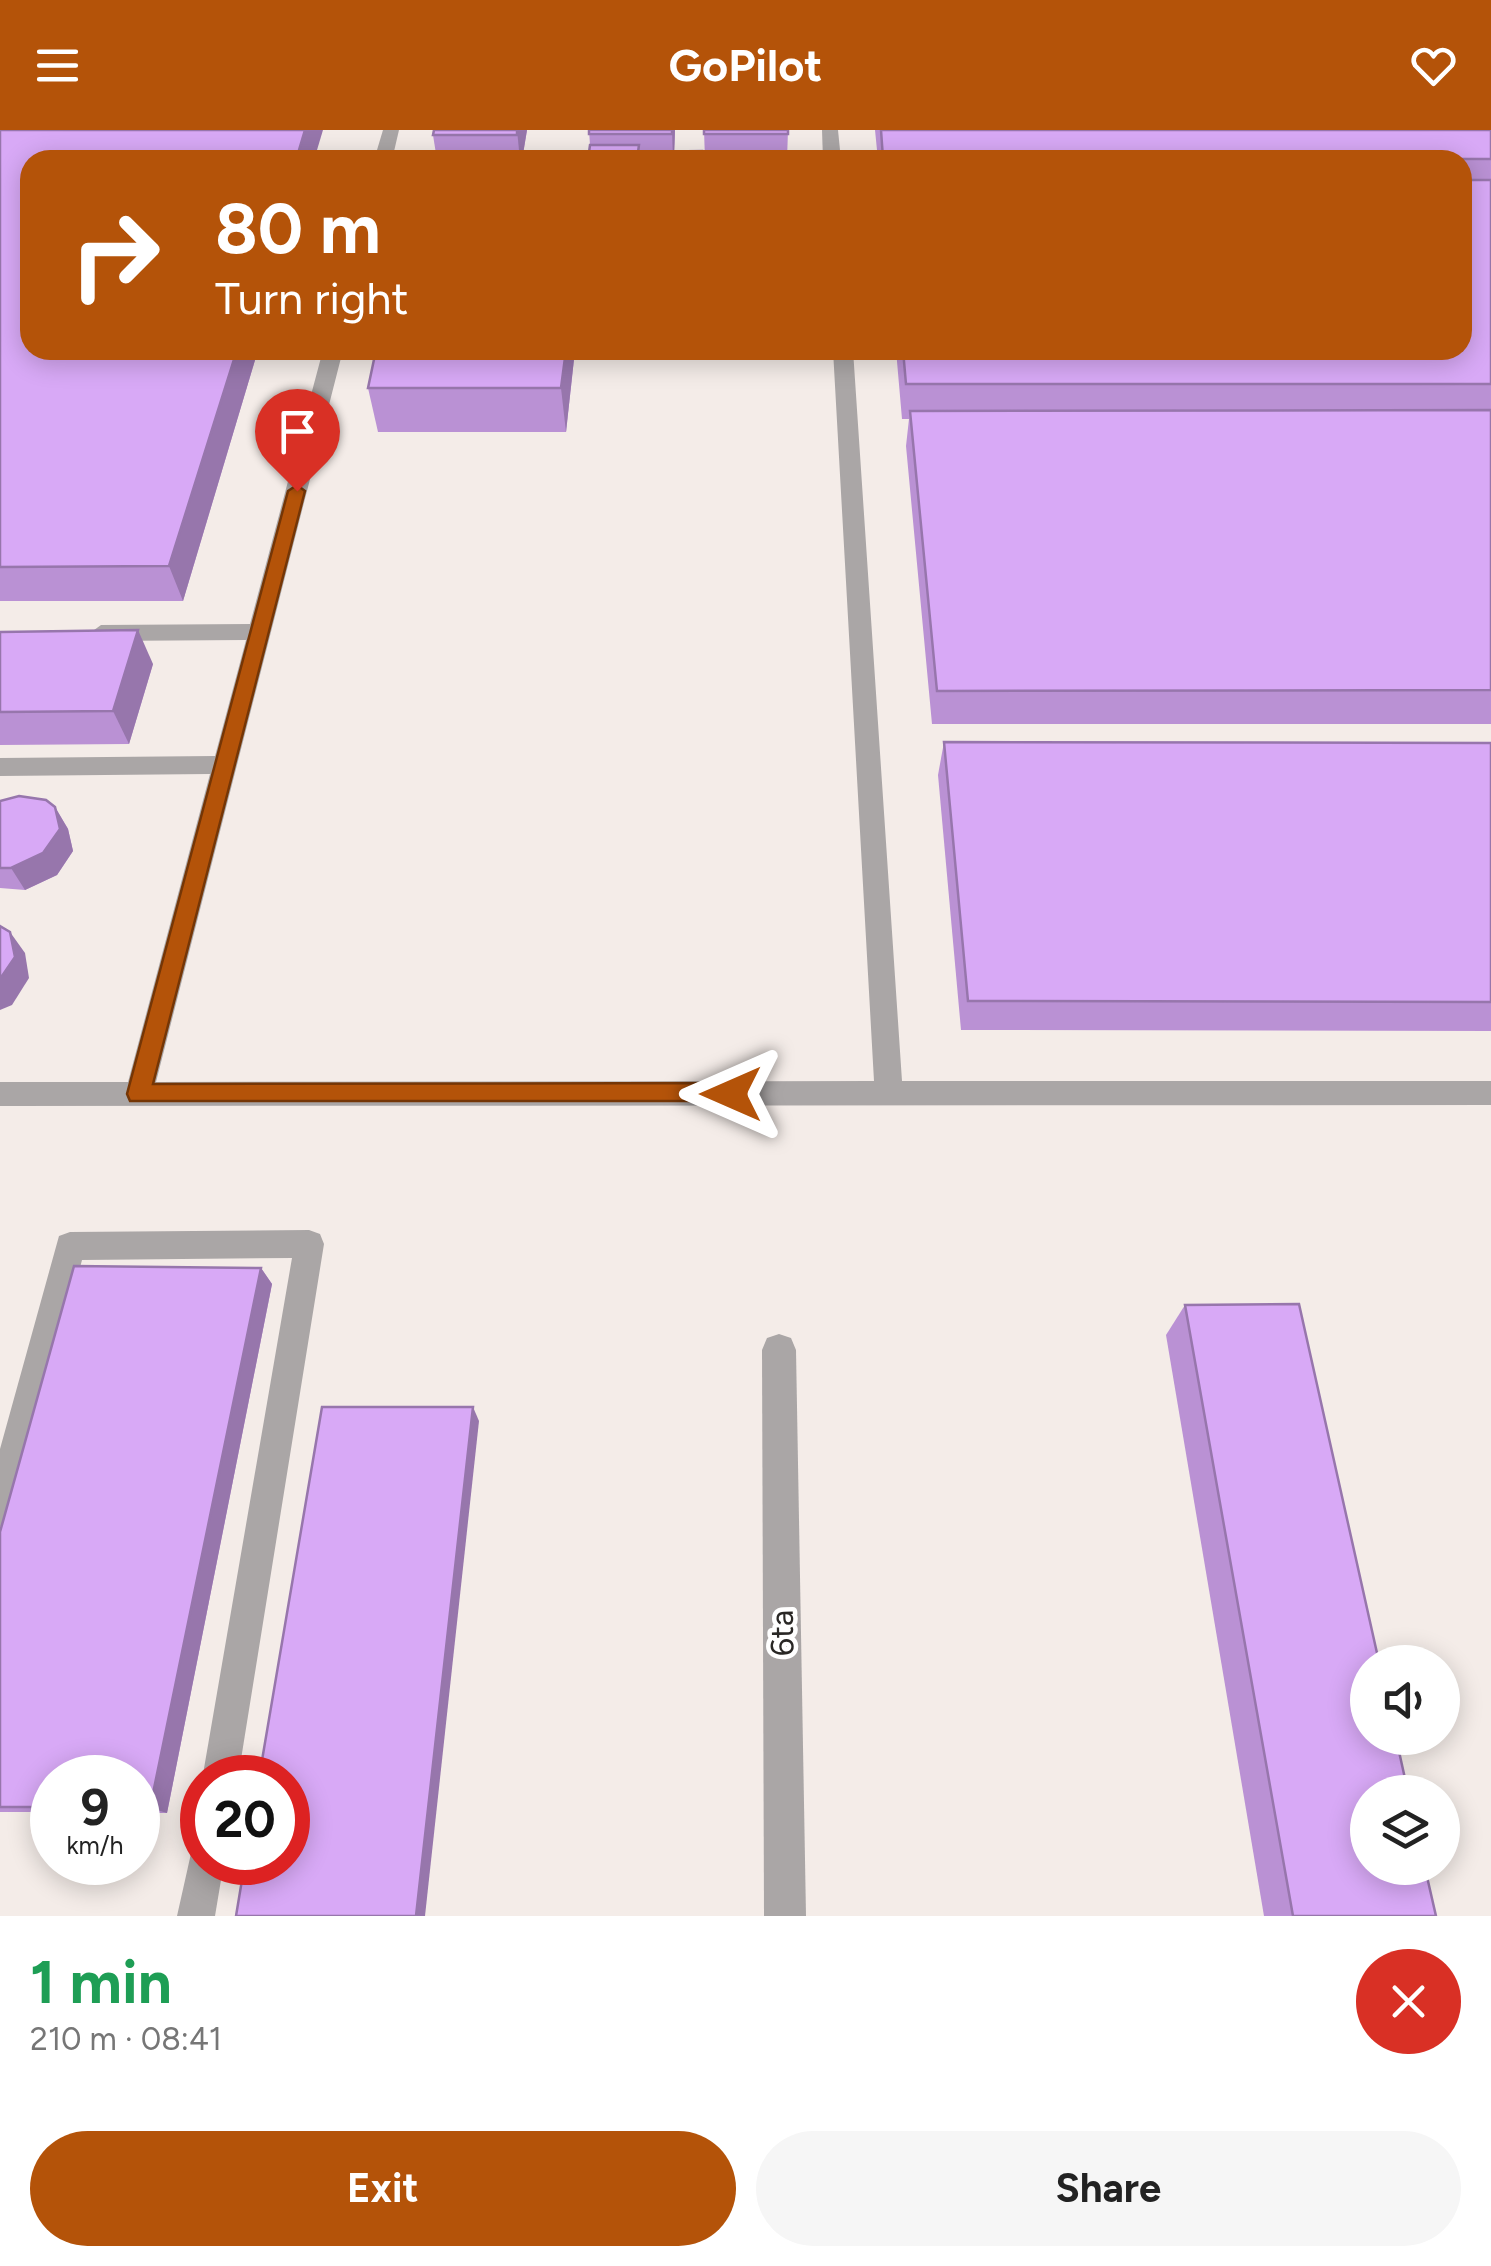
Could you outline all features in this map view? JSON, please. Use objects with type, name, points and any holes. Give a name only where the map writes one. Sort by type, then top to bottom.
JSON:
[{"type":"street","name":"6ta","points":[[779,1350],[785,1916]]},
{"type":"lane","points":[[139,1094],[331,360]]},
{"type":"lane","points":[[844,360],[889,1094]]},
{"type":"lane","points":[[74,633],[260,632]]},
{"type":"lane","points":[[0,767],[225,766]]},
{"type":"lane","points":[[0,1094],[1491,1093]]},
{"type":"lane","points":[[0,1510],[70,1246],[309,1244],[224,1755]]},
{"type":"lane","points":[[196,1916],[202,1885]]},
{"type":"building","points":[[0,130],[305,130],[299,150],[20,150],[20,360],[234,360],[169,566],[0,567]]},
{"type":"building","points":[[434,130],[517,130],[517,135],[433,135]]},
{"type":"building","points":[[589,130],[672,130],[672,134],[589,134]]},
{"type":"building","points":[[704,130],[788,130],[788,134],[704,134]]},
{"type":"building","points":[[881,130],[1491,130],[1491,159],[1472,159],[1472,150],[882,150]]},
{"type":"building","points":[[590,145],[639,145],[638,150],[589,150]]},
{"type":"building","points":[[1472,180],[1491,180],[1491,384],[906,384],[904,360],[1472,360]]},
{"type":"building","points":[[374,360],[565,360],[561,388],[368,388]]},
{"type":"building","points":[[1491,410],[1491,690],[937,691],[910,411]]},
{"type":"building","points":[[138,630],[113,711],[0,712],[0,632]]},
{"type":"building","points":[[944,742],[1491,743],[1491,1002],[968,1001]]},
{"type":"building","points":[[19,796],[46,800],[55,807],[60,829],[43,853],[11,868],[0,868],[0,801]]},
{"type":"building","points":[[0,926],[10,932],[15,957],[0,979]]},
{"type":"building","points":[[74,1266],[261,1268],[160,1759],[160,1755],[30,1755],[30,1807],[0,1807],[0,1532]]},
{"type":"building","points":[[1299,1304],[1375,1645],[1350,1645],[1350,1755],[1400,1755],[1404,1775],[1350,1775],[1350,1885],[1429,1885],[1436,1916],[1293,1916],[1185,1305]]},
{"type":"building","points":[[322,1407],[473,1407],[416,1916],[236,1916],[241,1885],[310,1885],[310,1755],[263,1755]]},
{"type":"route","points":[[297,491],[139,1094],[731,1094]]}]
